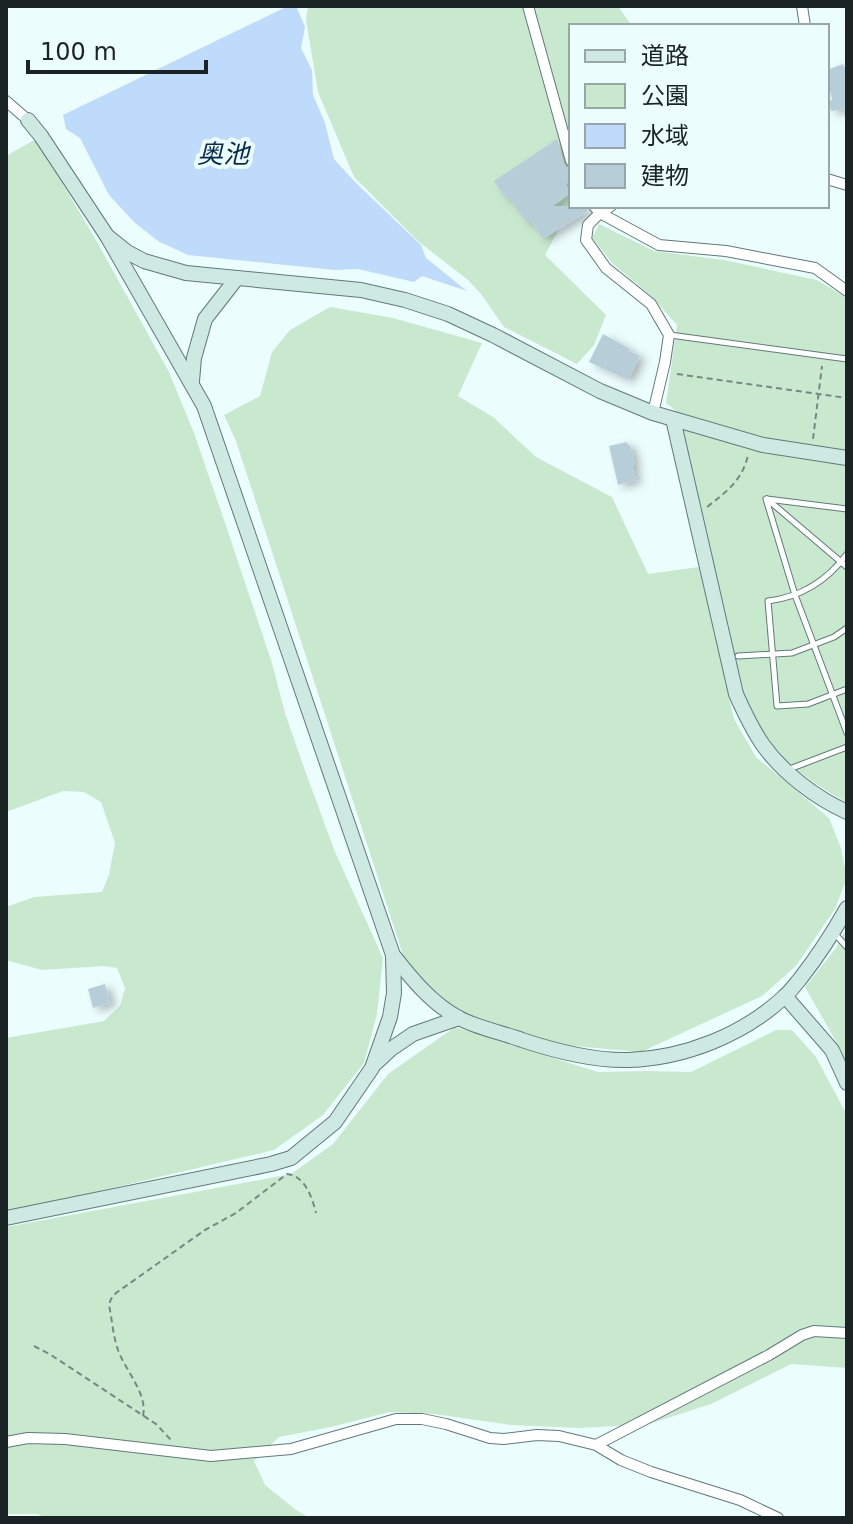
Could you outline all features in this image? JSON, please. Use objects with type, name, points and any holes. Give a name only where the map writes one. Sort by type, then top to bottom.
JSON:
[{"type":"street","points":[[528,6],[569,154]]},
{"type":"street","points":[[6,101],[41,136],[107,236],[192,382],[210,420],[393,955],[394,993],[390,1017],[372,1068]]},
{"type":"street","points":[[653,413],[669,335],[651,304],[606,268],[586,240],[588,225],[597,209],[659,245],[726,251],[815,268],[847,291]]},
{"type":"street","points":[[107,236],[144,261],[186,273],[361,290],[419,304],[448,314],[600,391],[653,413],[763,445],[847,458]]},
{"type":"street","points":[[192,382],[194,358],[205,319],[237,278]]},
{"type":"street","points":[[673,419],[736,694],[762,743],[786,771],[846,813]]},
{"type":"street","points":[[393,955],[409,976],[459,1018],[563,1052],[627,1060],[661,1057],[691,1050],[723,1037],[785,996],[820,953],[847,908]]},
{"type":"street","points":[[785,996],[832,1050],[847,1083]]},
{"type":"street","points":[[6,1218],[291,1158],[335,1122],[372,1068],[391,1049],[413,1034],[459,1018]]},
{"type":"street","points":[[596,1445],[802,1335],[814,1331],[847,1333]]},
{"type":"street","points":[[6,1442],[28,1438],[65,1439],[211,1456],[291,1449],[396,1419],[422,1419],[490,1438],[559,1436],[596,1445],[621,1460],[740,1500],[778,1518]]},
{"type":"lane","points":[[669,335],[847,359]]},
{"type":"lane","points":[[766,499],[847,509]]},
{"type":"lane","points":[[766,499],[847,567]]},
{"type":"lane","points":[[766,499],[795,595],[847,733]]},
{"type":"lane","points":[[847,554],[830,575],[808,590],[782,600],[768,601],[777,706],[808,704],[847,689]]},
{"type":"lane","points":[[738,656],[792,653],[834,637],[847,628]]},
{"type":"lane","points":[[786,771],[847,747]]},
{"type":"lane","points":[[833,932],[847,947]]},
{"type":"path","points":[[812,444],[824,356]]},
{"type":"path","points":[[677,374],[847,398]]},
{"type":"path","points":[[703,510],[731,489],[745,470],[749,450]]},
{"type":"path","points":[[143,1416],[138,1391],[117,1349],[109,1305],[116,1293],[205,1230],[236,1213],[287,1174],[300,1179],[316,1213]]},
{"type":"path","points":[[34,1346],[156,1424],[171,1439],[175,1453]]},
{"type":"green space","points":[[308,6],[618,6],[631,24],[569,24],[570,208],[545,255],[606,315],[594,345],[577,364],[504,327],[468,280],[419,242],[354,177],[318,92],[306,20]]},
{"type":"green space","points":[[36,139],[169,372],[222,514],[303,765],[335,852],[383,958],[377,1014],[364,1063],[323,1115],[274,1150],[6,1213],[6,1038],[104,1021],[120,1006],[125,988],[117,968],[42,970],[6,960],[6,907],[34,897],[102,892],[109,875],[115,843],[101,802],[84,792],[63,791],[6,812],[6,156]]},
{"type":"green space","points":[[599,224],[654,251],[724,260],[817,280],[847,298],[847,803],[813,782],[786,760],[764,733],[745,698],[677,412],[666,403],[677,325],[651,296],[613,264],[592,238]]},
{"type":"green space","points":[[330,307],[393,318],[482,343],[458,396],[493,417],[536,457],[612,497],[648,574],[699,567],[734,719],[756,757],[829,818],[841,848],[847,878],[835,909],[796,966],[762,996],[641,1052],[561,1045],[459,1011],[427,984],[403,955],[236,441],[224,415],[260,396],[272,352],[290,330]]},
{"type":"green space","points":[[847,928],[847,1066],[805,987],[836,948]]},
{"type":"green space","points":[[455,1027],[598,1072],[691,1072],[776,1030],[792,1030],[816,1057],[847,1115],[847,1368],[791,1364],[711,1404],[649,1424],[580,1428],[512,1425],[434,1414],[390,1412],[279,1437],[254,1461],[265,1485],[310,1518],[46,1518],[37,1514],[6,1514],[6,1227],[291,1174],[333,1144],[388,1074]]},
{"type":"water","name":"奥池","points":[[288,6],[296,6],[305,27],[301,48],[312,70],[313,95],[325,123],[334,159],[421,245],[426,258],[467,291],[422,276],[414,282],[358,269],[335,270],[188,255],[158,241],[135,223],[109,195],[80,138],[66,129],[63,115]]},
{"type":"building","points":[[843,64],[847,66],[847,109],[831,111],[829,69]]},
{"type":"building","points":[[557,139],[564,164],[569,168],[569,182],[566,184],[569,194],[553,206],[587,208],[588,211],[543,239],[531,221],[528,224],[494,181]]},
{"type":"building","points":[[603,334],[640,356],[628,380],[589,362]]},
{"type":"building","points":[[627,442],[635,465],[632,465],[636,480],[618,485],[609,446]]},
{"type":"building","points":[[105,984],[110,1003],[93,1008],[88,989]]}]
